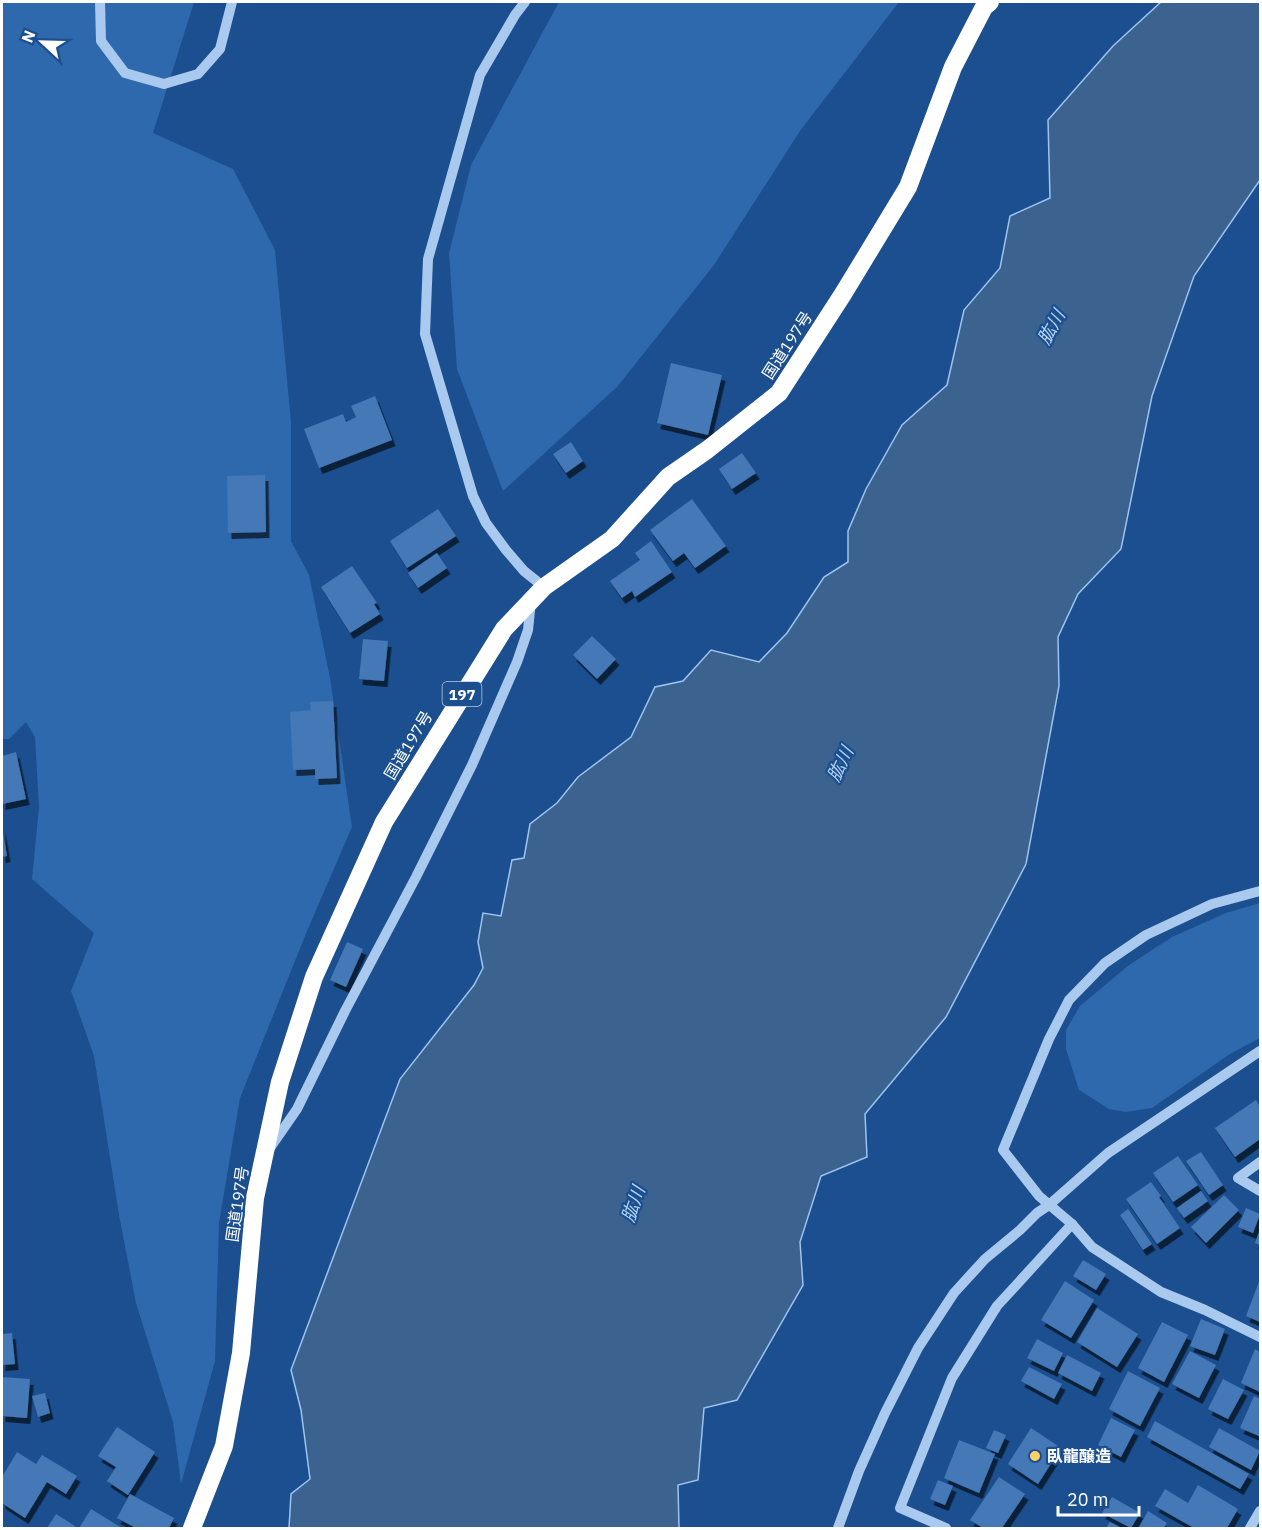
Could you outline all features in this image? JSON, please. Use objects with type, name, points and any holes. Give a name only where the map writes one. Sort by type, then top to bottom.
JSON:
[{"type":"highway","name":"国道197号","points":[[192,1528],[224,1446],[241,1353],[255,1198],[280,1082],[314,977],[384,822],[504,629],[537,594],[612,539],[668,477],[707,450],[779,393],[908,187],[954,67],[984,7],[990,2]]},
{"type":"street","points":[[100,2],[101,41],[125,73],[164,84],[198,74],[220,49],[232,2]]},
{"type":"street","points":[[264,1155],[297,1109],[472,765],[517,662],[537,594],[524,571],[486,523],[472,496],[425,334],[428,260],[476,86],[485,65],[525,2]]},
{"type":"street","points":[[1260,891],[1212,904],[1146,935],[1105,963],[1070,1000],[1049,1040],[1003,1150],[1039,1196],[1092,1246],[1161,1292],[1205,1310],[1260,1337]]},
{"type":"street","points":[[838,1528],[859,1471],[885,1413],[924,1339],[954,1293],[985,1259],[1108,1154],[1260,1051]]},
{"type":"street","points":[[1260,1162],[1238,1178],[1260,1191]]},
{"type":"street","points":[[946,1528],[900,1508],[952,1378],[997,1306],[1071,1224]]},
{"type":"street","points":[[1250,1528],[1260,1511]]},
{"type":"shaded area","points":[[2,2],[194,2],[153,133],[233,169],[275,250],[291,423],[291,541],[309,575],[330,678],[352,827],[307,931],[240,1098],[219,1223],[215,1361],[181,1484],[173,1422],[136,1303],[119,1215],[94,1056],[71,991],[94,933],[32,879],[39,807],[35,737],[26,722],[9,739],[2,739]]},
{"type":"shaded area","points":[[559,2],[899,2],[800,131],[714,265],[617,387],[503,491],[457,369],[449,253],[471,165]]},
{"type":"shaded area","points":[[1260,903],[1260,1038],[1230,1054],[1152,1108],[1126,1112],[1109,1109],[1079,1090],[1066,1049],[1066,1030],[1080,1006],[1129,965],[1172,937],[1226,913]]},
{"type":"water","name":"肱川","points":[[1161,2],[1260,2],[1260,180],[1194,276],[1152,396],[1121,549],[1078,594],[1058,637],[1059,686],[1026,864],[946,1017],[865,1114],[867,1157],[821,1176],[800,1242],[803,1285],[737,1400],[704,1408],[698,1480],[678,1485],[679,1528],[289,1528],[291,1494],[310,1479],[301,1410],[291,1370],[400,1079],[474,985],[483,968],[478,942],[483,913],[501,916],[512,860],[524,858],[530,824],[557,803],[578,777],[631,737],[655,687],[683,681],[711,650],[759,662],[787,633],[824,577],[848,562],[848,531],[866,489],[902,425],[947,385],[964,310],[1000,268],[1010,216],[1050,198],[1048,120],[1113,46]]},
{"type":"building","points":[[671,363],[722,375],[708,435],[657,423]]},
{"type":"building","points":[[375,396],[392,440],[319,468],[304,429],[343,414],[346,422],[356,417],[351,406]]},
{"type":"building","points":[[571,442],[583,461],[566,473],[553,454]]},
{"type":"building","points":[[742,453],[756,473],[732,489],[719,469]]},
{"type":"building","points":[[265,475],[266,532],[228,533],[227,476]]},
{"type":"building","points":[[692,499],[726,546],[695,568],[684,553],[673,561],[650,530]]},
{"type":"building","points":[[438,509],[456,536],[407,568],[390,541]]},
{"type":"building","points":[[651,541],[672,572],[635,597],[632,591],[622,598],[610,581],[640,560],[635,553]]},
{"type":"building","points":[[437,553],[447,568],[418,588],[408,573]]},
{"type":"building","points":[[352,566],[377,603],[374,604],[380,614],[350,633],[321,587]]},
{"type":"building","points":[[592,636],[616,659],[597,679],[573,655]]},
{"type":"building","points":[[363,639],[388,641],[384,681],[359,679]]},
{"type":"building","points":[[333,701],[337,778],[315,779],[315,769],[293,770],[290,712],[311,710],[310,702]]},
{"type":"building","points":[[16,752],[26,799],[2,804],[2,756]]},
{"type":"building","points":[[2,827],[7,856],[2,857]]},
{"type":"building","points":[[347,942],[363,949],[346,987],[330,980]]},
{"type":"building","points":[[1256,1100],[1260,1107],[1260,1139],[1235,1157],[1215,1128]]},
{"type":"building","points":[[1201,1152],[1223,1185],[1209,1195],[1186,1161]]},
{"type":"building","points":[[1178,1156],[1198,1185],[1173,1202],[1153,1173]]},
{"type":"building","points":[[1151,1182],[1180,1228],[1157,1244],[1126,1199]]},
{"type":"building","points":[[1201,1191],[1208,1201],[1184,1218],[1177,1208]]},
{"type":"building","points":[[1224,1195],[1239,1210],[1206,1243],[1191,1227]]},
{"type":"building","points":[[1246,1208],[1260,1214],[1253,1233],[1238,1227]]},
{"type":"building","points":[[1128,1209],[1152,1244],[1143,1250],[1120,1215]]},
{"type":"building","points":[[1260,1230],[1260,1245],[1255,1243]]},
{"type":"building","points":[[1083,1260],[1106,1274],[1096,1290],[1073,1276]]},
{"type":"building","points":[[1260,1279],[1260,1322],[1246,1316]]},
{"type":"building","points":[[1065,1281],[1094,1300],[1071,1338],[1041,1320]]},
{"type":"building","points":[[1097,1308],[1138,1334],[1117,1367],[1077,1342]]},
{"type":"building","points":[[1201,1319],[1225,1329],[1215,1355],[1190,1346]]},
{"type":"building","points":[[1162,1322],[1188,1335],[1164,1382],[1138,1368]]},
{"type":"building","points":[[12,1333],[15,1364],[2,1365],[2,1334]]},
{"type":"building","points":[[1037,1339],[1063,1353],[1054,1371],[1027,1358]]},
{"type":"building","points":[[1255,1349],[1260,1352],[1260,1392],[1241,1383]]},
{"type":"building","points":[[1190,1351],[1216,1365],[1199,1398],[1172,1384]]},
{"type":"building","points":[[1067,1355],[1101,1373],[1092,1391],[1058,1373]]},
{"type":"building","points":[[1029,1367],[1062,1384],[1054,1399],[1021,1381]]},
{"type":"building","points":[[1128,1371],[1160,1388],[1140,1426],[1109,1409]]},
{"type":"building","points":[[2,1377],[30,1379],[27,1418],[2,1416]]},
{"type":"building","points":[[1223,1379],[1244,1390],[1228,1419],[1208,1409]]},
{"type":"building","points":[[45,1393],[50,1413],[38,1417],[32,1396]]},
{"type":"building","points":[[1254,1396],[1260,1399],[1259,1436],[1240,1428]]},
{"type":"building","points":[[1111,1418],[1135,1430],[1121,1457],[1098,1445]]},
{"type":"building","points":[[1155,1421],[1249,1474],[1240,1489],[1147,1437]]},
{"type":"building","points":[[117,1427],[155,1452],[128,1495],[107,1481],[116,1467],[98,1456]]},
{"type":"building","name":"臥龍醸造","points":[[1031,1428],[1061,1448],[1038,1484],[1008,1464]]},
{"type":"building","points":[[1219,1428],[1260,1451],[1251,1470],[1209,1447]]},
{"type":"building","points":[[994,1430],[1006,1435],[998,1453],[986,1448]]},
{"type":"building","points":[[959,1440],[995,1454],[979,1493],[944,1478]]},
{"type":"building","points":[[17,1452],[36,1464],[42,1455],[77,1476],[66,1494],[47,1482],[25,1518],[2,1503],[2,1477]]},
{"type":"building","points":[[999,1477],[1025,1494],[1002,1528],[983,1528],[970,1520]]},
{"type":"building","points":[[938,1480],[953,1486],[945,1505],[930,1499]]},
{"type":"building","points":[[1198,1485],[1238,1509],[1227,1528],[1194,1528],[1155,1506],[1165,1489],[1188,1503]]},
{"type":"building","points":[[130,1494],[174,1518],[169,1528],[136,1528],[117,1518]]},
{"type":"building","points":[[1112,1497],[1140,1513],[1131,1528],[1102,1513]]},
{"type":"building","points":[[91,1509],[122,1528],[79,1528]]},
{"type":"building","points":[[1148,1511],[1167,1523],[1164,1528],[1139,1527]]},
{"type":"building","points":[[56,1514],[75,1526],[74,1528],[47,1528]]},
{"type":"building","points":[[1110,1522],[1121,1528],[1106,1528]]},
{"type":"place","name":"臥龍醸造","points":[[1035,1456]]}]
